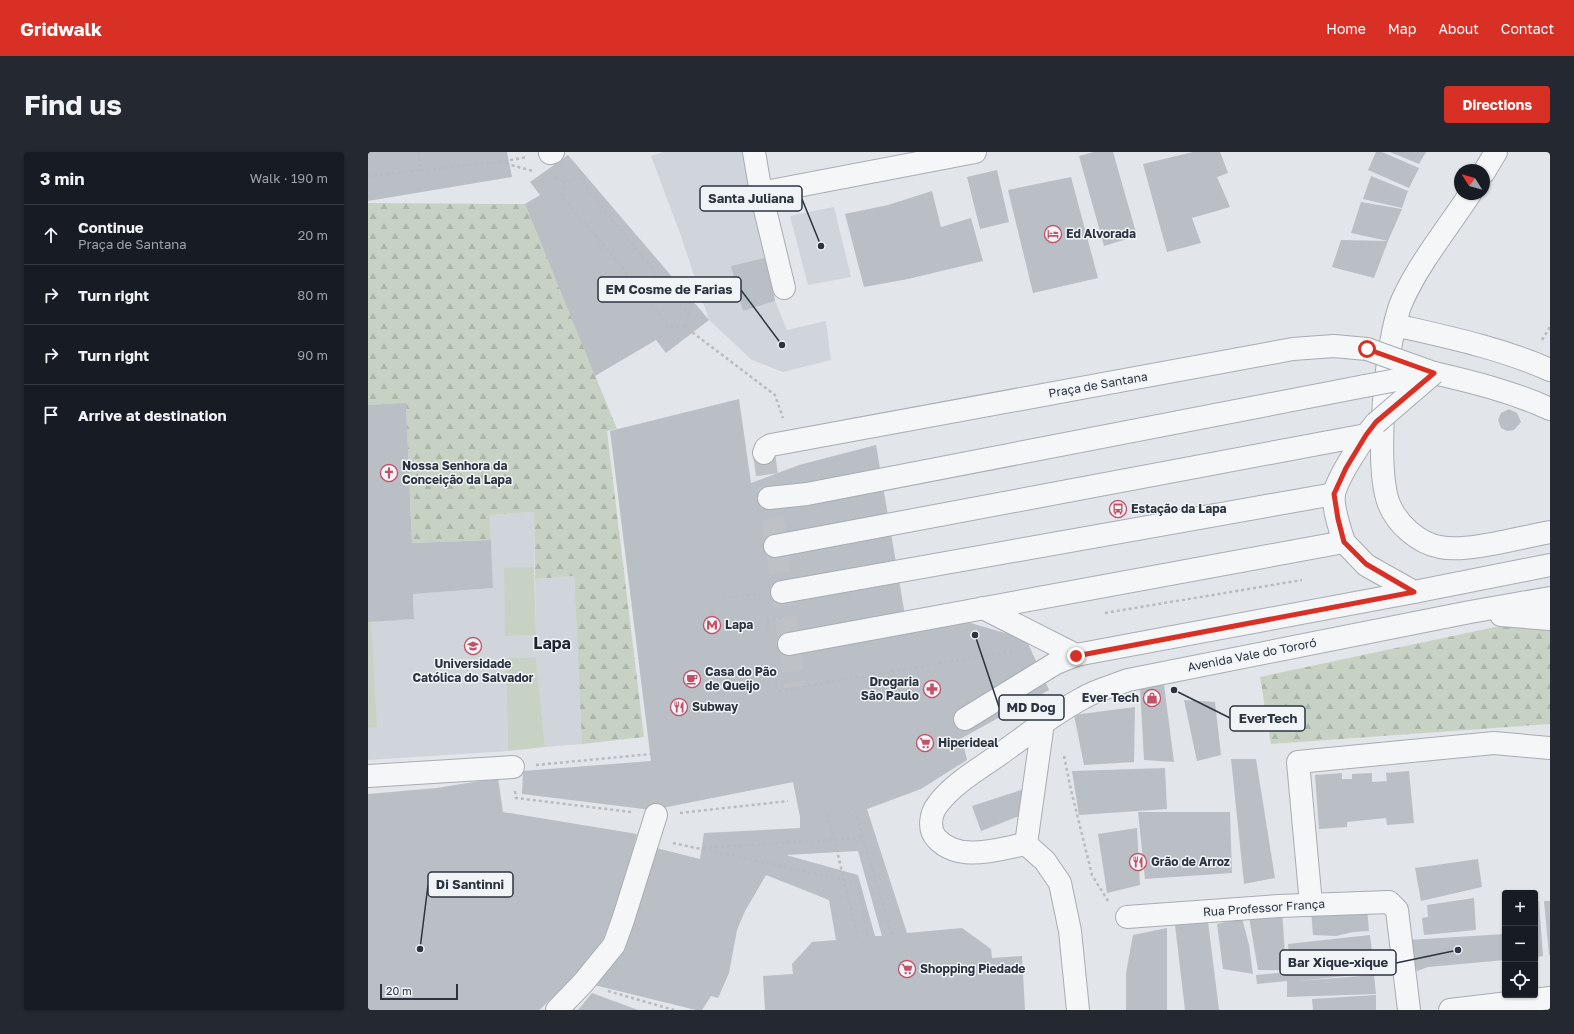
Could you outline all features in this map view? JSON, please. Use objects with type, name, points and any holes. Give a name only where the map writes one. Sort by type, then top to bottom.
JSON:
[{"type":"street","points":[[754,152],[761,193],[784,288]]},
{"type":"street","points":[[761,193],[975,152]]},
{"type":"street","points":[[1489,164],[1496,152]]},
{"type":"street","points":[[1466,200],[1416,276],[1402,302],[1395,325],[1386,373],[1381,461],[1388,503],[1401,525],[1419,539],[1440,547],[1463,548],[1550,532]]},
{"type":"street","points":[[1395,325],[1471,343],[1530,361],[1550,370]]},
{"type":"street","name":"Praça de Santana","points":[[764,453],[766,448],[771,445],[1293,349],[1334,346],[1367,349],[1434,373],[1473,382],[1534,402],[1550,409]]},
{"type":"street","points":[[769,498],[807,494],[1434,373]]},
{"type":"street","points":[[1414,592],[1366,564],[1344,542],[1334,494],[1346,468],[1371,429],[1434,373]]},
{"type":"street","points":[[775,546],[1371,429]]},
{"type":"street","points":[[772,593],[1334,494]]},
{"type":"street","points":[[779,640],[983,608],[1344,542]]},
{"type":"street","points":[[966,719],[1056,663],[1076,656],[1550,565]]},
{"type":"street","name":"Avenida Vale do Tororó","points":[[1026,844],[973,853],[953,851],[943,846],[933,835],[931,820],[937,804],[953,788],[1043,723],[1084,697],[1128,680],[1470,612],[1550,598]]},
{"type":"street","points":[[983,608],[1076,656]]},
{"type":"street","name":"Avenida Vale do Tororó","points":[[1470,612],[1550,619]]},
{"type":"street","points":[[1043,723],[1026,844],[1045,861],[1060,883],[1070,931],[1078,1010]]},
{"type":"street","points":[[1311,904],[1298,762],[1494,743],[1550,748]]},
{"type":"street","points":[[368,776],[513,767]]},
{"type":"street","points":[[556,1010],[583,983],[614,945],[656,815]]},
{"type":"street","name":"Rua Professor França","points":[[1127,917],[1311,904],[1385,901],[1394,905],[1397,910],[1409,1010]]},
{"type":"street","points":[[1450,1010],[1550,998]]},
{"type":"path","points":[[418,152],[421,170]]},
{"type":"path","points":[[368,176],[500,162],[552,152]]},
{"type":"path","points":[[684,326],[689,314],[579,178],[565,181],[562,196],[620,265],[669,328],[684,326],[775,395],[784,423]]},
{"type":"path","points":[[1102,613],[1302,580]]},
{"type":"path","points":[[723,598],[772,593]]},
{"type":"path","points":[[765,607],[779,640]]},
{"type":"path","points":[[773,660],[777,691],[1030,649],[1036,635]]},
{"type":"path","points":[[1063,750],[1071,790],[1092,875],[1109,901],[1127,917]]},
{"type":"path","points":[[651,754],[513,767],[516,798],[656,815],[788,801]]},
{"type":"path","points":[[855,811],[892,935]]},
{"type":"path","points":[[828,814],[858,938]]},
{"type":"path","points":[[649,838],[858,883],[868,937]]},
{"type":"path","points":[[698,848],[863,838]]},
{"type":"path","points":[[583,983],[674,1010]]},
{"type":"shaded area","points":[[664,152],[745,152],[768,257],[732,266],[743,311],[775,301],[787,330],[826,321],[831,360],[783,372],[752,360],[709,320],[681,236],[651,156]]},
{"type":"shaded area","points":[[834,207],[851,277],[808,285],[790,216]]},
{"type":"shaded area","name":"Universidade Católica do Salvador","points":[[534,512],[534,567],[504,569],[536,635],[535,579],[574,576],[582,744],[545,747],[536,657],[506,658],[508,751],[368,760],[368,621],[414,619],[413,594],[493,588],[490,515]]},
{"type":"green space","points":[[368,203],[525,204],[617,429],[607,431],[644,737],[582,744],[574,576],[535,579],[534,512],[490,515],[491,540],[412,543],[406,404],[368,405]]},
{"type":"green space","points":[[534,567],[536,635],[505,636],[504,568]]},
{"type":"green space","points":[[368,621],[371,621],[377,727],[368,728]]},
{"type":"green space","points":[[1535,622],[1550,625],[1550,724],[1271,744],[1260,677],[1495,627]]},
{"type":"green space","points":[[536,657],[545,747],[508,751],[506,658]]},
{"type":"building","points":[[368,152],[507,152],[512,177],[368,201]]},
{"type":"building","points":[[1094,152],[1113,152],[1137,236],[1104,246],[1079,156]]},
{"type":"building","points":[[1193,152],[1220,152],[1228,173],[1217,177],[1230,207],[1192,218],[1201,243],[1167,252],[1143,164]]},
{"type":"building","points":[[1376,152],[1382,152],[1419,168],[1409,188],[1368,170]]},
{"type":"building","points":[[1390,152],[1426,152],[1419,164]]},
{"type":"building","points":[[568,155],[709,320],[666,353],[656,340],[595,376],[525,204],[540,195],[530,182]]},
{"type":"building","points":[[997,170],[1009,222],[980,229],[967,177]]},
{"type":"building","points":[[1371,176],[1408,191],[1402,208],[1363,199]]},
{"type":"building","name":"Ed Alvorada","points":[[1071,177],[1098,278],[1033,293],[1008,190]]},
{"type":"building","points":[[932,191],[941,227],[971,218],[983,261],[908,279],[864,287],[845,214],[888,205]]},
{"type":"building","points":[[1361,202],[1402,209],[1388,241],[1351,233]]},
{"type":"building","points":[[1341,240],[1388,241],[1374,278],[1332,267]]},
{"type":"building","points":[[768,257],[775,301],[743,311],[731,266]]},
{"type":"building","name":"Lapa","points":[[739,399],[751,483],[799,465],[876,445],[908,633],[967,622],[1026,639],[1049,690],[962,738],[967,760],[921,789],[867,809],[907,933],[962,928],[991,949],[992,958],[1022,956],[1025,1010],[765,1010],[763,976],[793,974],[792,964],[812,942],[836,940],[829,900],[766,875],[745,911],[737,930],[729,973],[718,998],[711,996],[702,1010],[696,1010],[594,985],[656,848],[700,859],[704,833],[800,828],[800,817],[793,782],[652,810],[522,794],[523,771],[651,761],[610,431]],"holes":[[[858,851],[882,936],[875,936],[858,875],[786,855]]]},
{"type":"building","name":"Nossa Senhora da Conceição da Lapa","points":[[406,403],[412,543],[491,540],[493,588],[413,594],[414,619],[368,622],[368,405]]},
{"type":"building","points":[[1509,409],[1517,413],[1521,422],[1514,430],[1507,431],[1501,428],[1498,420],[1501,413]]},
{"type":"building","points":[[1163,677],[1174,762],[1144,760],[1140,688]]},
{"type":"building","points":[[1184,700],[1215,702],[1221,755],[1197,761]]},
{"type":"building","points":[[1135,707],[1134,762],[1084,765],[1074,715]]},
{"type":"building","points":[[1231,759],[1256,759],[1275,878],[1244,884]]},
{"type":"building","points":[[1165,768],[1167,809],[1079,815],[1072,771]]},
{"type":"building","points":[[1409,771],[1414,823],[1387,825],[1386,818],[1347,822],[1347,827],[1319,829],[1315,775],[1342,773],[1342,779],[1352,779],[1352,774],[1372,773],[1372,782],[1387,781],[1386,773]]},
{"type":"building","points":[[498,778],[503,812],[637,834],[623,886],[602,943],[573,979],[539,1010],[368,1010],[368,794],[437,788]]},
{"type":"building","points":[[1024,789],[1027,813],[981,831],[972,806]]},
{"type":"building","points":[[1138,812],[1230,812],[1232,873],[1145,879]]},
{"type":"building","points":[[1137,828],[1140,885],[1107,893],[1098,834]]},
{"type":"building","points":[[1478,859],[1482,887],[1421,901],[1415,868]]},
{"type":"building","points":[[1474,898],[1476,930],[1424,935],[1422,918],[1428,917],[1427,905]]},
{"type":"building","points":[[1538,901],[1543,956],[1538,957],[1538,926]]},
{"type":"building","points":[[1544,901],[1550,901],[1550,955],[1549,955]]},
{"type":"building","points":[[1367,907],[1369,931],[1353,932],[1336,936],[1313,935],[1311,910]]},
{"type":"building","points":[[1282,910],[1286,970],[1258,970],[1248,911]]},
{"type":"building","points":[[1242,918],[1249,945],[1253,974],[1223,969],[1217,924]]},
{"type":"building","points":[[1208,922],[1219,1010],[1185,1010],[1175,925]]},
{"type":"building","points":[[1167,928],[1167,1010],[1126,1010],[1126,973],[1133,935]]},
{"type":"building","points":[[1502,934],[1502,960],[1428,967],[1417,971],[1408,940]]},
{"type":"building","points":[[1370,935],[1372,952],[1317,959],[1372,953],[1374,973],[1297,981],[1374,975],[1376,994],[1287,997],[1287,981],[1257,984],[1256,975],[1290,972],[1288,963],[1308,961],[1308,954],[1289,955],[1288,944]]},
{"type":"building","points":[[592,993],[638,1010],[578,1010]]},
{"type":"building","points":[[1376,995],[1376,1010],[1313,1010],[1312,999]]},
{"type":"tunnel","points":[[764,453],[795,687]]},
{"type":"place","name":"Ed Alvorada","points":[[1053,234]]},
{"type":"place","name":"Santa Juliana","points":[[821,246]]},
{"type":"place","name":"EM Cosme de Farias","points":[[782,345]]},
{"type":"place","name":"Nossa Senhora da Conceição da Lapa","points":[[389,473]]},
{"type":"place","name":"Estação da Lapa","points":[[1118,509]]},
{"type":"place","name":"Lapa","points":[[712,625]]},
{"type":"place","name":"MD Dog","points":[[975,635]]},
{"type":"place","name":"Universidade Católica do Salvador","points":[[473,646]]},
{"type":"place","name":"Casa do Pão de Queijo","points":[[692,679]]},
{"type":"place","name":"Drogaria São Paulo","points":[[932,689]]},
{"type":"place","name":"EverTech","points":[[1174,690]]},
{"type":"place","name":"Ever Tech","points":[[1152,698]]},
{"type":"place","name":"Subway","points":[[679,707]]},
{"type":"place","name":"Hiperideal","points":[[925,743]]},
{"type":"place","name":"Grão de Arroz","points":[[1138,862]]},
{"type":"place","name":"Di Santinni","points":[[420,949]]},
{"type":"place","name":"Bar Xique-xique","points":[[1458,950]]},
{"type":"place","name":"Shopping Piedade","points":[[907,969]]},
{"type":"district","name":"Lapa","points":[[552,643]]},
{"type":"route","points":[[1076,656],[1414,592],[1366,564],[1344,542],[1334,494],[1346,468],[1366,435],[1376,422],[1434,373],[1367,349]]}]
